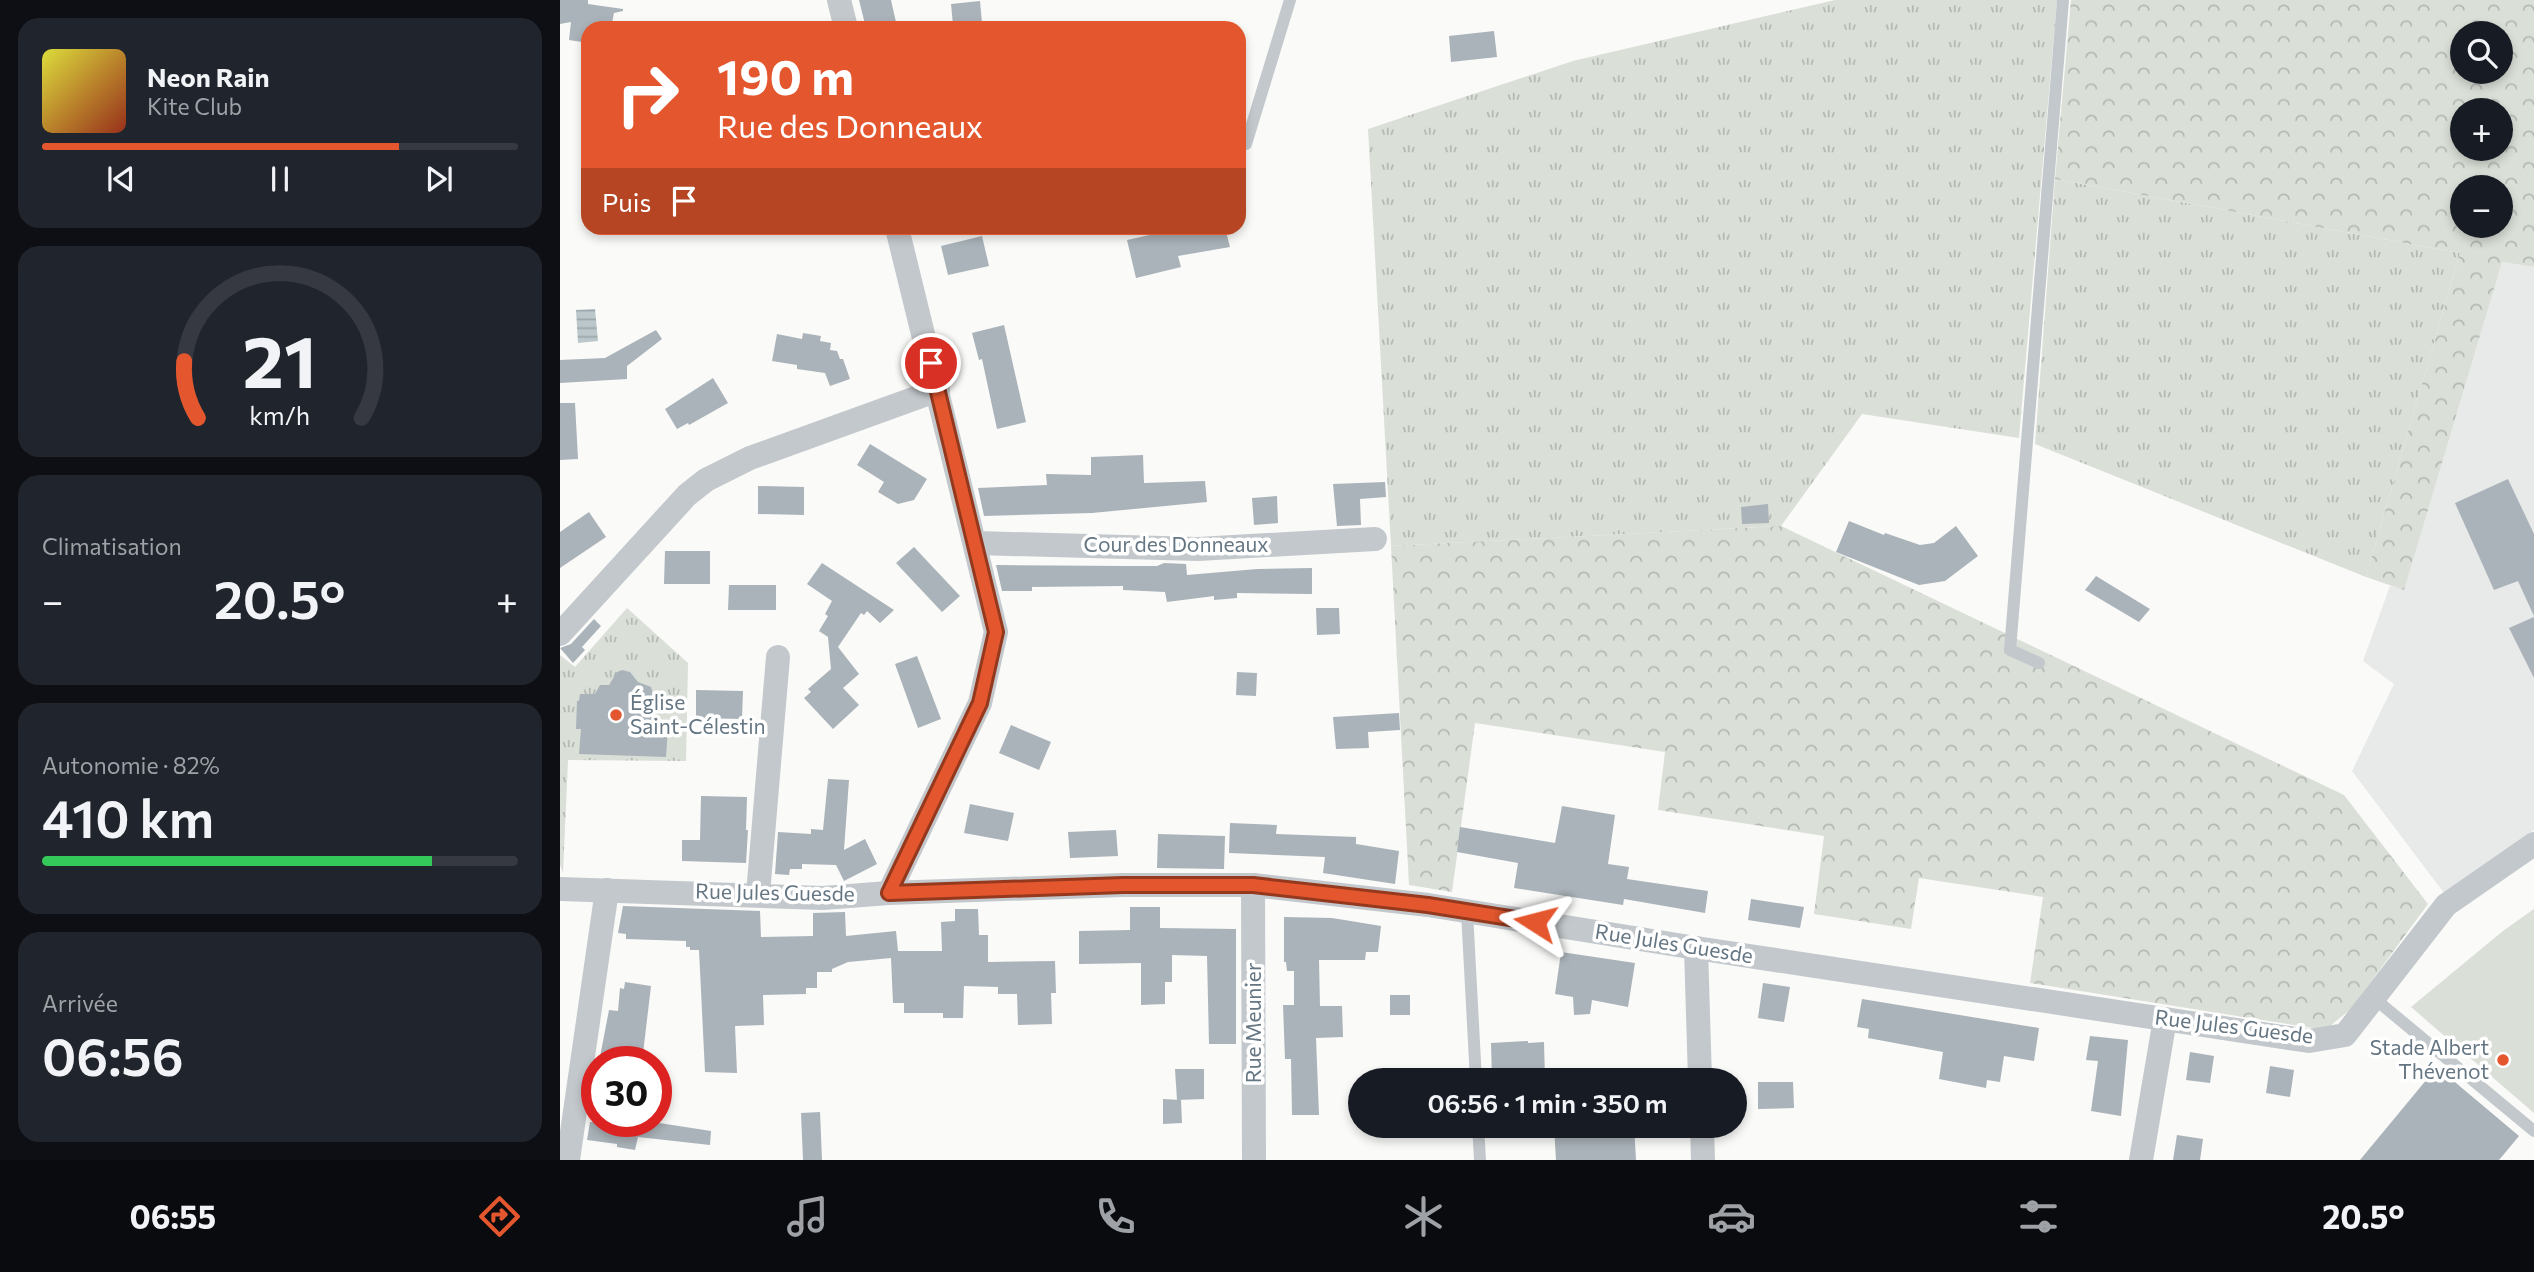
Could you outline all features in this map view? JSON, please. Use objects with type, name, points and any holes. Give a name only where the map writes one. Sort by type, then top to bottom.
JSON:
[{"type":"street","points":[[839,0],[844,21]]},
{"type":"street","points":[[889,893],[980,703],[996,632],[899,235]]},
{"type":"street","points":[[560,634],[687,495],[706,480],[750,458],[938,390]]},
{"type":"street","name":"Cour des Donneaux","points":[[976,543],[1198,550],[1376,539]]},
{"type":"street","points":[[758,894],[778,657]]},
{"type":"street","name":"Rue Jules Guesde","points":[[560,888],[822,898],[889,893],[1123,885],[1253,885],[1428,905],[2309,1041],[2345,1035],[2446,905],[2534,844]]},
{"type":"street","name":"Rue Meunier","points":[[1253,885],[1254,1160]]},
{"type":"street","points":[[568,1160],[607,890]]},
{"type":"street","points":[[1696,948],[1700,1068]]},
{"type":"street","points":[[2141,1160],[2165,1019]]},
{"type":"street","points":[[1702,1138],[1703,1160]]},
{"type":"lane","points":[[1246,144],[1290,0]]},
{"type":"lane","points":[[2039,663],[2010,650],[2063,0]]},
{"type":"lane","points":[[1468,912],[1475,1068]]},
{"type":"lane","points":[[2375,999],[2534,1131]]},
{"type":"lane","points":[[1479,1138],[1480,1160]]},
{"type":"shaded area","points":[[2502,262],[2534,267],[2534,830],[2444,893],[2352,771],[2394,684],[2363,661],[2390,586],[2404,589]]},
{"type":"shaded area","points":[[595,309],[598,341],[578,343],[576,310]]},
{"type":"green space","points":[[1835,0],[2057,0],[2019,438],[1862,414],[1781,526],[1391,546],[1368,129],[1573,61]]},
{"type":"green space","points":[[2071,0],[2534,0],[2534,267],[2502,262],[2404,590],[2366,577],[2460,253],[2055,179]]},
{"type":"green space","points":[[2055,179],[2460,253],[2366,577],[2035,444]]},
{"type":"green space","points":[[1781,526],[2344,795],[2428,904],[2351,1009],[2325,1030],[2030,983],[2043,897],[1919,878],[1911,929],[1814,914],[1824,836],[1658,810],[1665,752],[1475,723],[1452,892],[1409,885],[1391,546]]},
{"type":"green space","points":[[627,608],[688,663],[686,761],[568,760],[563,873],[560,864],[560,655],[575,667]]},
{"type":"green space","name":"Stade Albert Thévenot","points":[[2534,909],[2534,1113],[2411,1007],[2503,931]]},
{"type":"building","points":[[560,0],[588,0],[588,4],[623,9],[614,13],[612,21],[581,21],[581,42],[569,40],[571,22],[560,24]]},
{"type":"building","points":[[859,0],[891,0],[896,21],[864,21]]},
{"type":"building","points":[[980,1],[982,21],[953,21],[951,4]]},
{"type":"building","points":[[1494,31],[1497,57],[1451,62],[1449,36]]},
{"type":"building","points":[[1150,235],[1227,235],[1230,247],[1178,256],[1181,267],[1136,278],[1127,240]]},
{"type":"building","points":[[982,236],[989,266],[948,275],[941,246]]},
{"type":"building","points":[[1004,325],[1026,422],[997,429],[982,359],[979,360],[972,333]]},
{"type":"building","points":[[656,330],[662,339],[627,366],[627,379],[560,383],[560,360],[605,358]]},
{"type":"building","points":[[803,333],[821,336],[820,341],[831,343],[830,350],[837,351],[840,359],[843,359],[850,379],[830,386],[825,373],[797,369],[797,365],[772,361],[777,334],[802,339]]},
{"type":"building","points":[[713,378],[728,403],[677,429],[665,409]]},
{"type":"building","points":[[560,403],[575,403],[578,459],[560,460]]},
{"type":"building","points":[[870,444],[927,479],[914,500],[898,504],[878,492],[884,482],[857,465]]},
{"type":"building","points":[[1143,455],[1144,483],[1205,481],[1207,502],[1092,513],[984,516],[978,488],[1047,485],[1046,474],[1091,475],[1091,457]]},
{"type":"building","points":[[2508,479],[2534,534],[2534,616],[2518,581],[2494,590],[2455,503]]},
{"type":"building","points":[[1385,482],[1386,497],[1360,499],[1361,525],[1337,526],[1333,484]]},
{"type":"building","points":[[758,486],[804,487],[804,515],[758,514]]},
{"type":"building","points":[[1277,496],[1278,523],[1254,525],[1252,498]]},
{"type":"building","points":[[1768,504],[1769,523],[1742,524],[1741,507]]},
{"type":"building","points":[[589,512],[606,537],[560,568],[560,532]]},
{"type":"building","points":[[1849,521],[1920,545],[1934,543],[1956,526],[1978,556],[1945,581],[1919,585],[1836,552]]},
{"type":"building","points":[[914,547],[960,596],[942,612],[896,563]]},
{"type":"building","points":[[665,551],[710,551],[710,584],[664,584]]},
{"type":"building","points":[[822,563],[894,610],[880,623],[867,611],[864,615],[861,613],[838,647],[859,674],[843,688],[859,705],[833,729],[804,698],[811,692],[808,689],[831,669],[828,637],[819,631],[828,616],[825,614],[832,601],[807,584]]},
{"type":"building","points":[[1164,563],[1186,564],[1187,575],[1312,568],[1312,594],[1237,593],[1237,598],[1214,600],[1214,596],[1167,602],[1165,592],[1123,590],[1123,586],[1032,587],[1032,591],[1002,591],[996,565],[1157,566]]},
{"type":"building","points":[[2096,576],[2150,609],[2139,622],[2085,590]]},
{"type":"building","points":[[729,585],[776,585],[776,610],[728,610]]},
{"type":"building","points":[[1316,608],[1339,608],[1340,634],[1317,635]]},
{"type":"building","points":[[2534,617],[2534,678],[2509,628]]},
{"type":"building","points":[[594,619],[601,626],[582,647],[585,650],[573,663],[560,648],[571,644]]},
{"type":"building","points":[[917,656],[941,719],[918,728],[895,664]]},
{"type":"building","name":"Église Saint-Célestin","points":[[617,672],[630,672],[638,682],[651,687],[655,701],[654,728],[668,729],[666,757],[579,754],[581,729],[576,729],[577,701],[580,694],[595,694],[600,685],[609,685]]},
{"type":"building","points":[[1237,672],[1257,673],[1256,696],[1236,695]]},
{"type":"building","points":[[696,690],[743,691],[742,719],[696,718]]},
{"type":"building","points":[[1399,713],[1400,730],[1368,732],[1369,748],[1336,749],[1333,717]]},
{"type":"building","points":[[1011,725],[1051,742],[1039,770],[999,753]]},
{"type":"building","points":[[828,779],[849,780],[844,850],[865,839],[877,864],[844,881],[836,865],[802,864],[802,869],[790,869],[789,875],[775,874],[778,832],[811,834],[811,829],[823,830]]},
{"type":"building","points":[[701,796],[747,797],[746,863],[682,861],[682,840],[700,840]]},
{"type":"building","points":[[970,804],[1014,813],[1008,841],[964,833]]},
{"type":"building","points":[[1562,806],[1615,815],[1608,864],[1629,867],[1627,879],[1708,891],[1705,913],[1624,899],[1623,905],[1514,888],[1518,863],[1457,852],[1460,827],[1555,843]]},
{"type":"building","points":[[1230,823],[1277,825],[1276,834],[1356,837],[1356,844],[1399,851],[1395,884],[1323,873],[1325,857],[1229,853]]},
{"type":"building","points":[[1116,830],[1118,856],[1070,858],[1068,832]]},
{"type":"building","points":[[1158,834],[1225,836],[1224,869],[1157,868]]},
{"type":"building","points":[[1751,899],[1804,907],[1800,928],[1748,920]]},
{"type":"building","points":[[623,906],[760,911],[761,937],[813,936],[813,913],[845,912],[846,936],[896,931],[898,951],[942,951],[941,922],[955,921],[955,909],[978,909],[979,935],[988,935],[988,962],[1055,961],[1056,993],[1051,993],[1052,1024],[1018,1025],[1017,994],[998,994],[998,987],[964,986],[963,1018],[943,1018],[943,1013],[904,1013],[904,1003],[893,1003],[891,958],[848,962],[832,969],[832,972],[817,972],[817,988],[806,988],[806,994],[763,995],[764,1025],[735,1026],[737,1073],[705,1072],[699,950],[690,950],[690,947],[686,947],[686,941],[626,939],[626,934],[618,933]]},
{"type":"building","points":[[1130,907],[1160,907],[1160,928],[1236,929],[1236,1044],[1209,1044],[1207,956],[1172,955],[1172,982],[1165,982],[1165,1004],[1141,1005],[1141,963],[1079,964],[1079,931],[1130,930]]},
{"type":"building","points":[[1284,917],[1332,918],[1381,926],[1378,952],[1366,952],[1365,960],[1319,960],[1320,1006],[1342,1006],[1343,1037],[1316,1038],[1319,1115],[1292,1115],[1291,1059],[1285,1059],[1283,1005],[1294,1005],[1294,971],[1287,971],[1284,962]]},
{"type":"building","points":[[1561,952],[1635,963],[1628,1007],[1592,1000],[1590,1014],[1574,1015],[1573,997],[1555,994]]},
{"type":"building","points":[[625,982],[651,986],[644,1046],[602,1046],[609,1010],[618,1011],[620,988],[624,989]]},
{"type":"building","points":[[1763,983],[1790,987],[1784,1022],[1758,1018]]},
{"type":"building","points":[[1390,995],[1410,995],[1410,1015],[1390,1015]]},
{"type":"building","points":[[1862,999],[2039,1028],[2034,1061],[2004,1056],[2000,1082],[1987,1080],[1986,1088],[1939,1079],[1943,1052],[1868,1038],[1869,1029],[1857,1027]]},
{"type":"building","points":[[2090,1036],[2128,1040],[2121,1116],[2091,1111],[2098,1061],[2086,1060]]},
{"type":"building","points":[[1544,1042],[1545,1068],[1492,1068],[1491,1043]]},
{"type":"building","points":[[2190,1052],[2214,1056],[2210,1083],[2186,1080]]},
{"type":"building","points":[[2270,1066],[2294,1070],[2290,1097],[2266,1093]]},
{"type":"building","points":[[2437,1067],[2519,1136],[2499,1160],[2360,1160]]},
{"type":"building","points":[[1175,1069],[1204,1069],[1204,1099],[1177,1100]]},
{"type":"building","points":[[1758,1082],[1793,1082],[1794,1108],[1758,1109]]},
{"type":"building","points":[[1163,1099],[1181,1100],[1182,1123],[1163,1124]]},
{"type":"building","points":[[820,1112],[822,1160],[803,1160],[801,1113]]},
{"type":"building","points":[[672,1125],[711,1131],[710,1145],[638,1137],[672,1137]]},
{"type":"building","points":[[2177,1135],[2203,1139],[2200,1160],[2173,1160]]},
{"type":"building","points":[[588,1137],[638,1137],[635,1150],[617,1147],[617,1144],[587,1140]]},
{"type":"building","points":[[1555,1138],[1635,1138],[1636,1160],[1556,1160]]},
{"type":"place","name":"Église Saint-Célestin","points":[[616,715]]},
{"type":"place","name":"Stade Albert Thévenot","points":[[2503,1060]]},
{"type":"route","points":[[931,363],[996,632],[980,703],[889,893],[1123,885],[1253,885],[1428,905],[1535,922]]}]
